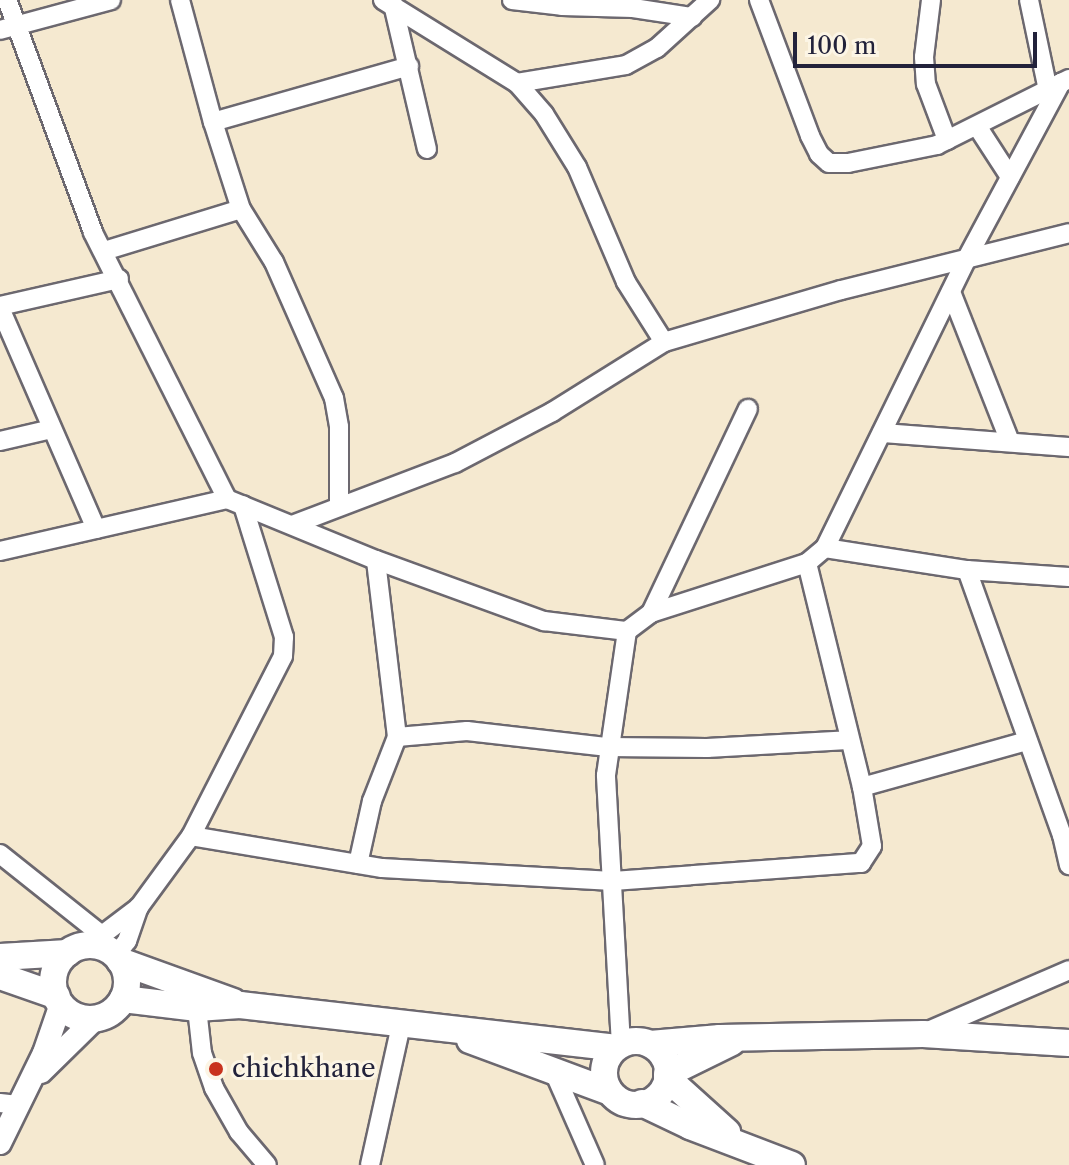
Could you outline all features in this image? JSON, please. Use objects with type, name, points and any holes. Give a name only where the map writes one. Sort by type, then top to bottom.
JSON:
[{"type":"main road","points":[[0,976],[59,1000],[75,1016],[95,1019],[113,1011],[123,999],[127,978],[99,950]]},
{"type":"main road","points":[[59,1000],[54,977],[99,950]]},
{"type":"main road","points":[[0,957],[99,950],[240,1005]]},
{"type":"main road","points":[[123,999],[197,1008],[240,1005],[618,1047],[634,1041],[650,1044],[743,1037],[923,1034],[1069,1043]]},
{"type":"main road","points":[[437,1027],[555,1074],[610,1092],[622,1101],[642,1103],[792,1165]]},
{"type":"main road","points":[[642,1103],[657,1096],[667,1076],[743,1037]]},
{"type":"main road","points":[[650,1044],[664,1058],[667,1076],[712,1122],[753,1151]]},
{"type":"main road","points":[[610,1092],[604,1067],[618,1047]]},
{"type":"street","points":[[0,854],[99,950],[127,941],[139,907],[191,836],[283,656],[284,637],[235,502],[93,232],[8,28],[7,0]]},
{"type":"street","points":[[8,28],[111,0]]},
{"type":"street","points":[[180,0],[213,122],[241,209],[274,262],[334,398],[339,427],[339,506]]},
{"type":"street","points":[[512,0],[562,6],[633,8],[692,17]]},
{"type":"street","points":[[517,83],[626,65],[657,48],[710,0]]},
{"type":"street","points":[[759,0],[810,136],[819,154],[829,163],[863,160],[947,140],[1059,84]]},
{"type":"street","points":[[931,0],[924,57],[926,84],[947,140]]},
{"type":"street","points":[[0,551],[235,502],[295,524],[376,560],[544,621],[627,631],[651,613],[807,563],[825,548],[967,258],[1059,84],[1029,0]]},
{"type":"street","points":[[389,2],[409,66],[427,149]]},
{"type":"street","points":[[389,2],[517,83],[544,114],[577,167],[626,282],[664,342]]},
{"type":"street","points":[[213,122],[409,66]]},
{"type":"street","points":[[977,126],[1010,177]]},
{"type":"street","points":[[104,251],[241,209]]},
{"type":"street","points":[[295,524],[455,463],[552,412],[664,342],[1069,233]]},
{"type":"street","points":[[96,529],[0,307],[119,279]]},
{"type":"street","points":[[951,292],[1010,442]]},
{"type":"street","points":[[651,613],[748,409]]},
{"type":"street","points":[[0,441],[52,429]]},
{"type":"street","points":[[882,433],[1069,447]]},
{"type":"street","points":[[825,548],[967,570],[1069,577]]},
{"type":"street","points":[[358,864],[372,801],[397,737],[376,560]]},
{"type":"street","points":[[191,836],[358,864],[613,881],[861,863],[872,846],[862,787],[807,563]]},
{"type":"street","points":[[967,570],[1062,835],[1069,865]]},
{"type":"street","points":[[618,1047],[606,775],[627,631]]},
{"type":"street","points":[[397,737],[467,731],[608,747],[707,748],[848,740]]},
{"type":"street","points":[[862,787],[1027,741]]},
{"type":"street","points":[[923,1034],[1069,970]]},
{"type":"street","points":[[29,1084],[59,1000]]},
{"type":"street","points":[[197,1008],[202,1053],[214,1088],[239,1132],[267,1165]]},
{"type":"street","points":[[0,1143],[9,1104],[95,1019]]},
{"type":"street","points":[[370,1165],[401,1025]]},
{"type":"street","points":[[555,1074],[595,1165]]},
{"type":"place","name":"chichkhane","points":[[216,1069]]}]
